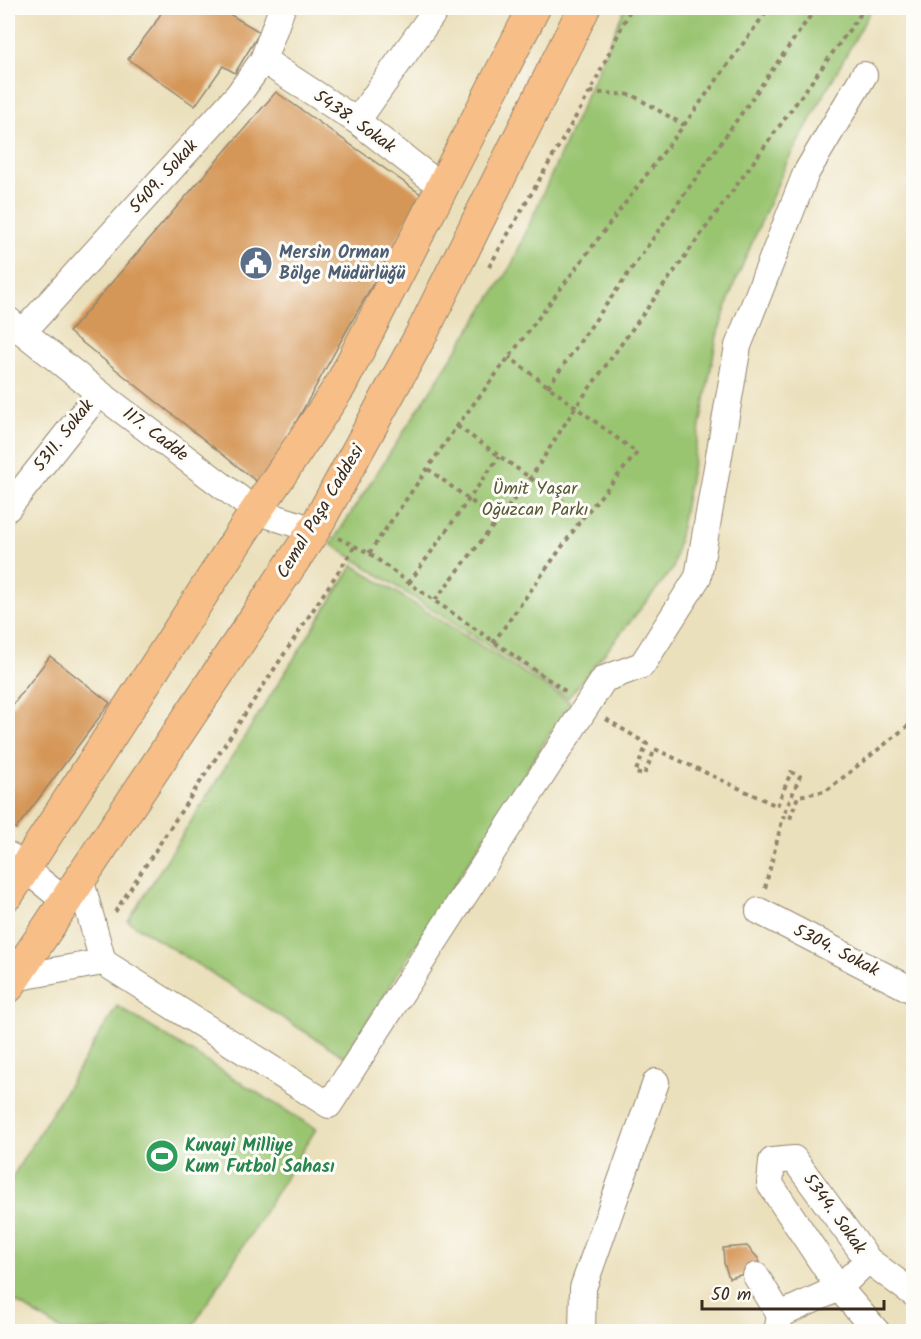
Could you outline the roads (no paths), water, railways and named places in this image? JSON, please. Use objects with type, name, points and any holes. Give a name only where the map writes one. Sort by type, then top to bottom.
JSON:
[{"type":"main road","points":[[8,894],[16,862],[340,386],[534,8]]},
{"type":"main road","name":"Cemal Paşa Caddesi","points":[[11,982],[314,530],[421,335],[584,8]]},
{"type":"street","name":"5409. Sokak","points":[[15,326],[238,95],[263,60],[282,8]]},
{"type":"street","points":[[357,121],[436,8]]},
{"type":"street","name":"5438. Sokak","points":[[263,60],[357,121],[442,187]]},
{"type":"street","points":[[16,862],[73,890],[103,962],[329,1106],[604,679],[642,665],[698,578],[738,346],[806,173],[864,75]]},
{"type":"street","name":"117. Cadde","points":[[15,326],[99,393],[256,511],[314,530]]},
{"type":"street","name":"5311. Sokak","points":[[8,508],[99,393]]},
{"type":"street","name":"5304. Sokak","points":[[759,911],[914,991]]},
{"type":"street","points":[[11,982],[103,962]]},
{"type":"street","points":[[582,1332],[583,1288],[656,1082]]},
{"type":"street","name":"5344. Sokak","points":[[877,1332],[839,1288],[770,1184],[772,1161],[794,1159],[868,1260],[914,1294]]},
{"type":"street","name":"5344. Sokak","points":[[839,1288],[868,1260]]},
{"type":"street","points":[[756,1276],[779,1323],[839,1288]]},
{"type":"place","name":"Mersin Orman Bölge Müdürlüğü","points":[[256,263]]},
{"type":"place","name":"Kuvayi Milliye Kum Futbol Sahası","points":[[162,1156]]},
{"type":"park label","name":"Ümit Yaşar Oğuzcan Parkı","points":[[535,499]]}]
